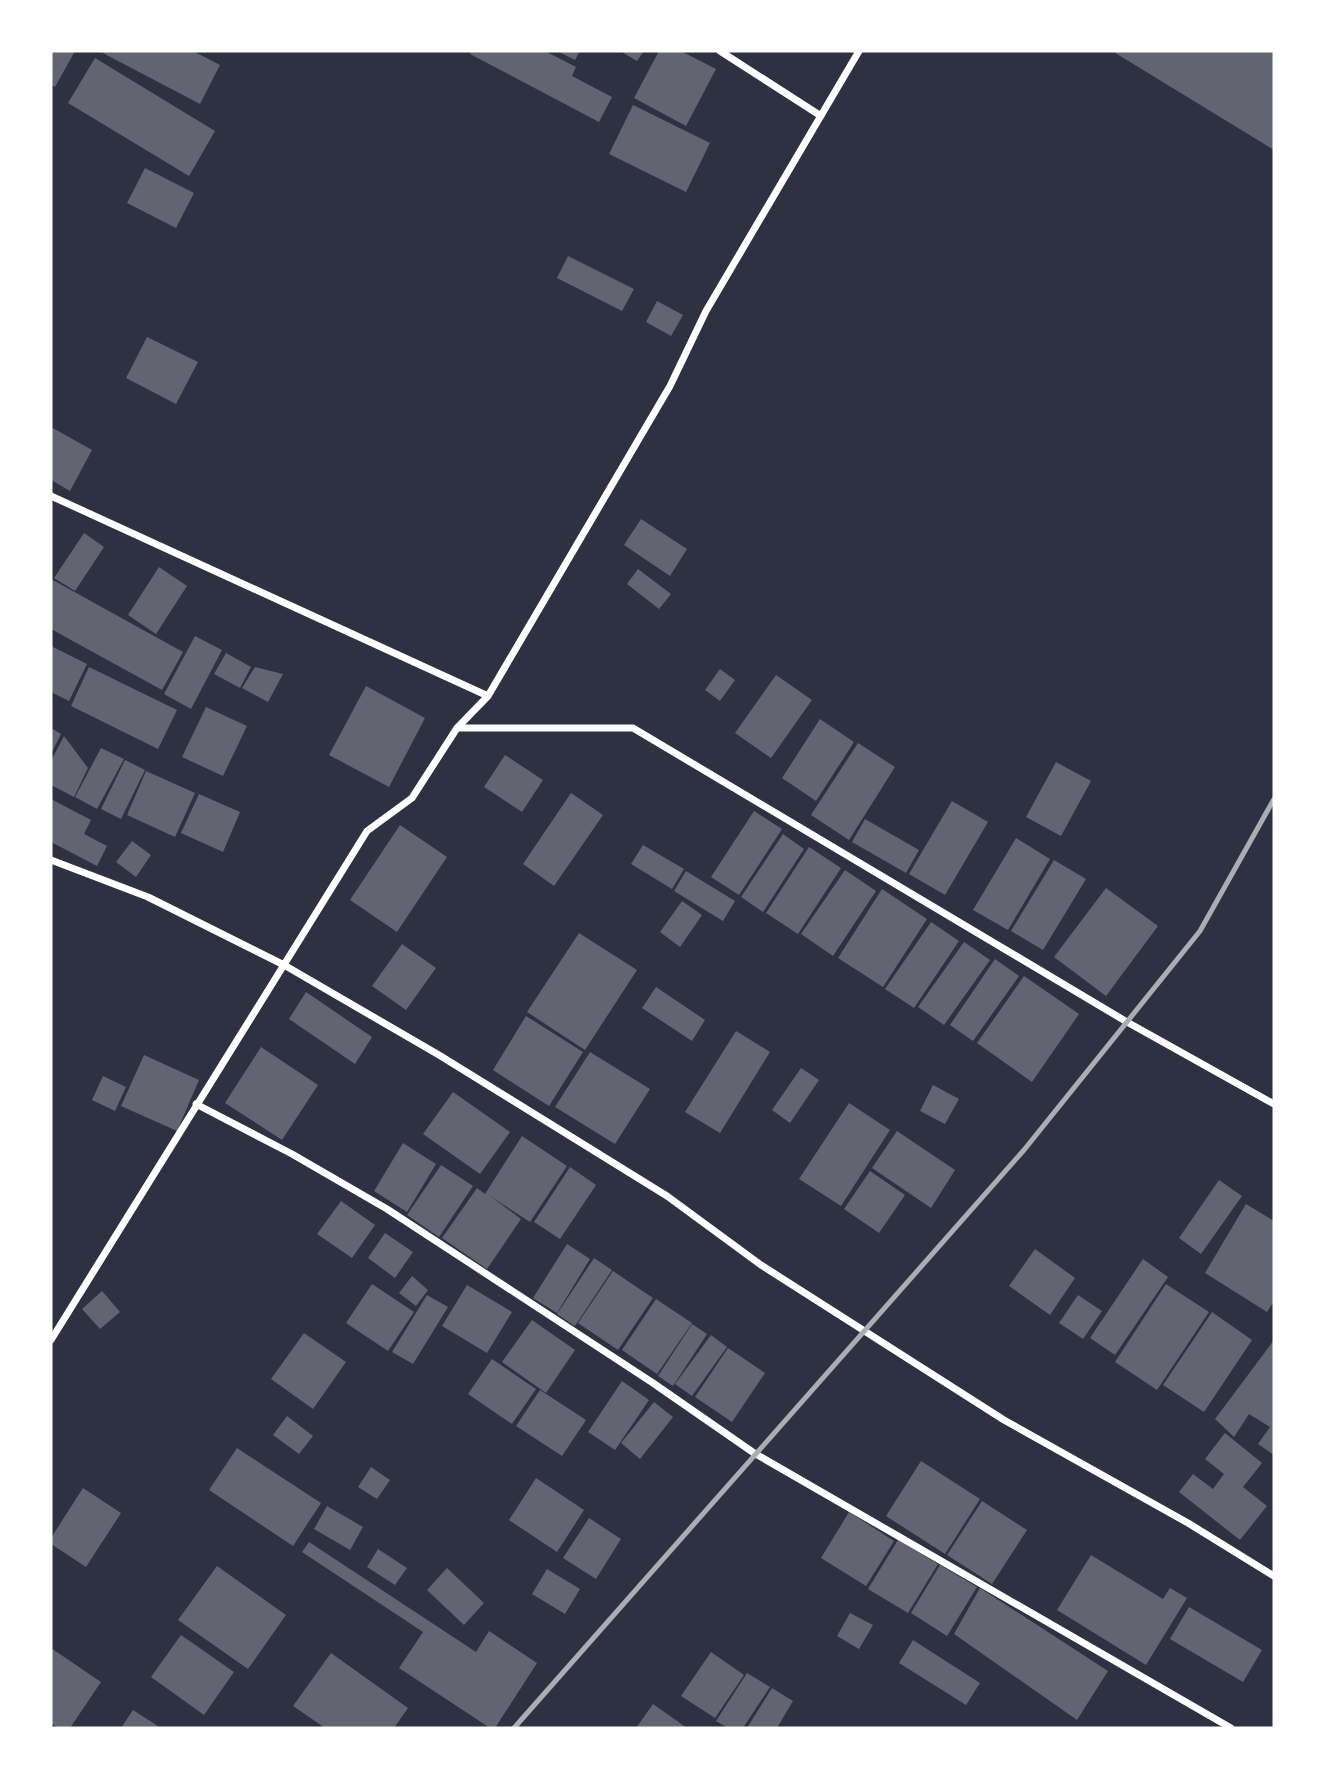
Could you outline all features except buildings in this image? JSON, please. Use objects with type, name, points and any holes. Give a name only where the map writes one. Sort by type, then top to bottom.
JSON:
[{"type":"street","points":[[720,51],[821,116]]},
{"type":"street","points":[[51,1340],[367,831],[412,798],[457,728],[488,696],[670,386],[706,312],[859,51]]},
{"type":"street","points":[[51,496],[488,696]]},
{"type":"street","points":[[457,728],[633,728],[1127,1022],[1274,1104]]},
{"type":"street","points":[[51,860],[148,897],[284,965],[439,1055],[667,1196],[761,1265],[1004,1420],[1188,1523],[1274,1576]]},
{"type":"street","points":[[196,1104],[292,1154],[387,1209],[653,1382],[754,1453],[1231,1728]]},
{"type":"railway","points":[[514,1728],[1024,1150],[1200,931],[1274,799]]}]
